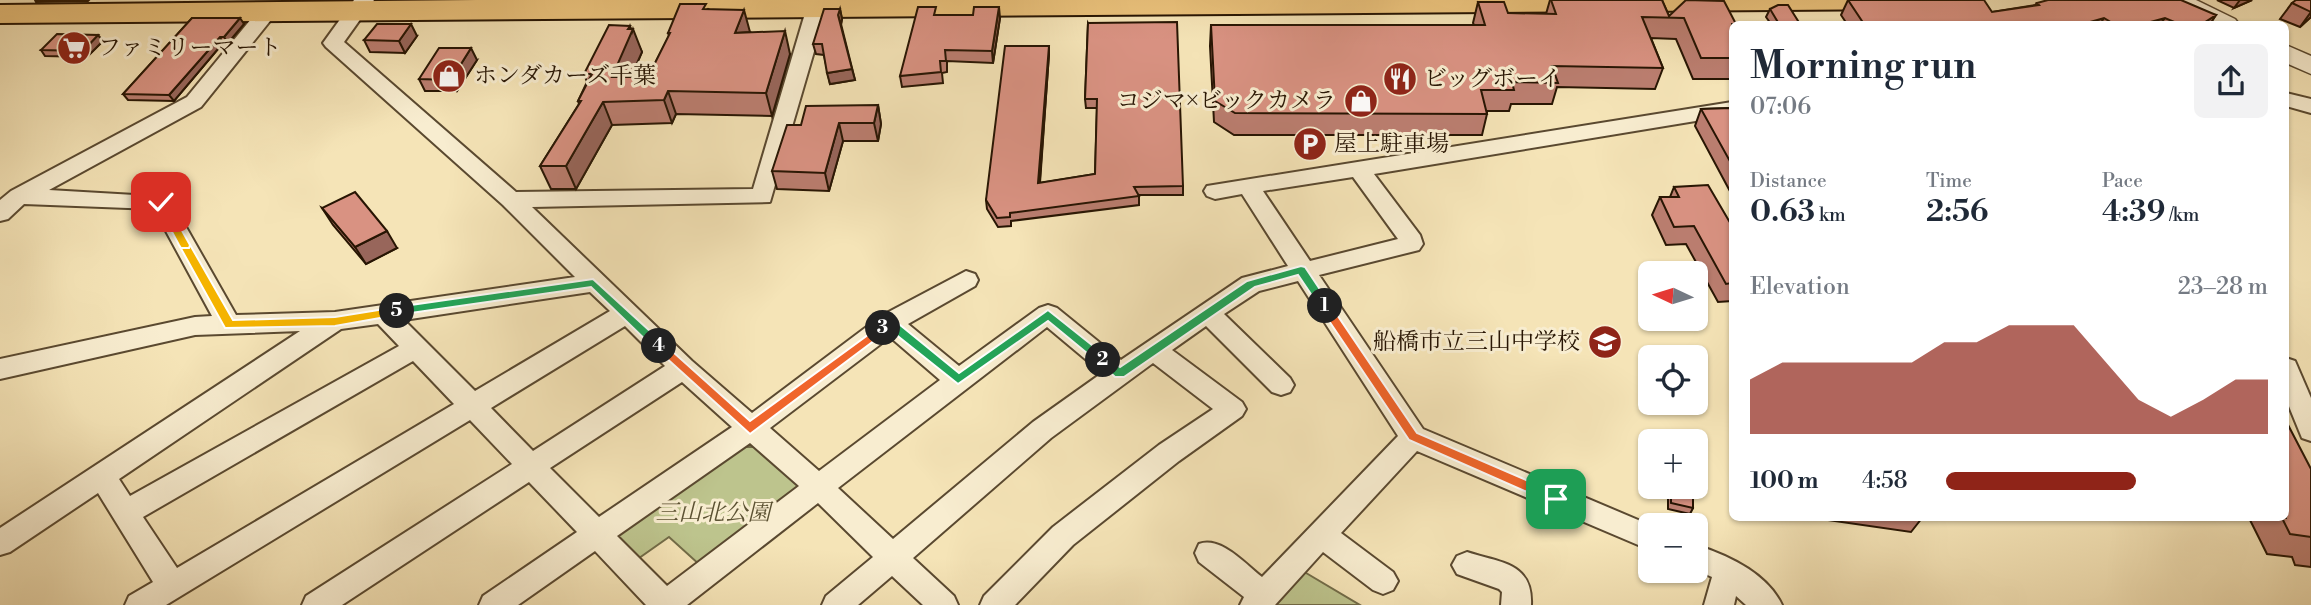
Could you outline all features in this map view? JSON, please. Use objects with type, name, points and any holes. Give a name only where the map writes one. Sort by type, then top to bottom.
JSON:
[{"type":"main road","points":[[0,14],[268,11],[360,5],[1910,0]]},
{"type":"street","points":[[2176,0],[2220,21]]},
{"type":"street","points":[[511,200],[762,197],[818,3]]},
{"type":"street","points":[[360,5],[333,43],[511,200],[625,314],[750,429],[820,488],[943,605]]},
{"type":"street","points":[[7,204],[194,102],[268,11]]},
{"type":"street","points":[[2289,55],[2311,66]]},
{"type":"street","points":[[2289,101],[2311,106]]},
{"type":"street","points":[[1215,191],[1729,108]]},
{"type":"street","points":[[837,605],[1042,430],[1251,284],[1411,244],[1412,241],[1359,169]]},
{"type":"street","points":[[1248,186],[1413,437],[1638,533]]},
{"type":"street","points":[[7,204],[161,202],[229,325]]},
{"type":"street","points":[[494,605],[750,429],[890,323],[965,280]]},
{"type":"street","points":[[0,369],[195,326],[335,321],[593,283]]},
{"type":"street","points":[[382,313],[666,605],[1048,314],[1119,374]]},
{"type":"street","points":[[1208,313],[1281,385]]},
{"type":"street","points":[[140,605],[625,314]]},
{"type":"street","points":[[0,543],[335,321]]},
{"type":"street","points":[[890,323],[958,380]]},
{"type":"street","points":[[127,512],[416,348]]},
{"type":"street","points":[[995,605],[1063,536],[1168,453],[1233,409],[1153,350]]},
{"type":"street","points":[[317,605],[683,368]]},
{"type":"street","points":[[2289,375],[2311,430]]},
{"type":"street","points":[[1209,552],[1259,600],[1413,437]]},
{"type":"street","points":[[101,475],[171,584]]},
{"type":"street","points":[[1320,533],[1383,581]]},
{"type":"street","points":[[1708,562],[1729,571],[1767,605]]},
{"type":"street","points":[[1467,565],[1508,579],[1517,588],[1516,605]]},
{"type":"street","points":[[1719,605],[1729,571]]},
{"type":"green space","name":"三山北公園","points":[[743,447],[757,447],[799,483],[799,495],[701,566],[669,537],[632,563],[615,549],[618,534]]},
{"type":"green space","points":[[1296,567],[1360,605],[1262,605]]},
{"type":"building","points":[[1551,0],[1662,0],[1669,16],[1686,0],[1724,1],[1734,21],[1729,21],[1729,58],[1701,58],[1684,18],[1642,17],[1663,68],[1552,66],[1558,83],[1512,82],[1514,90],[1481,90],[1487,114],[1235,113],[1215,101],[1211,25],[1485,25],[1478,2],[1504,2],[1508,13],[1556,14]]},
{"type":"building","points":[[1848,0],[1984,0],[1992,12],[2039,5],[2037,3],[2048,0],[2181,0],[2216,15],[2207,21],[2172,21],[2165,18],[2154,21],[2109,21],[2104,18],[2094,21],[1862,21]]},
{"type":"building","points":[[2296,0],[2311,0],[2311,12],[2292,3]]},
{"type":"building","points":[[680,4],[706,4],[703,9],[744,10],[735,33],[785,31],[766,93],[668,91],[664,100],[603,102],[566,166],[540,166],[581,101],[578,101],[592,74],[584,74],[609,25],[630,26],[628,29],[633,29],[612,77],[648,77],[670,33]]},
{"type":"building","points":[[1778,5],[1788,5],[1798,21],[1777,21],[1770,9]]},
{"type":"building","points":[[918,7],[936,7],[934,15],[973,15],[974,7],[999,7],[992,51],[945,50],[946,61],[940,61],[941,72],[900,76]]},
{"type":"building","points":[[824,9],[840,9],[838,15],[852,69],[827,73],[822,44],[813,44]]},
{"type":"building","points":[[192,18],[240,18],[169,95],[123,94]]},
{"type":"building","points":[[1177,22],[1183,186],[1134,187],[1139,196],[1010,213],[1010,217],[997,218],[986,200],[1005,46],[1049,46],[1038,183],[1095,174],[1097,99],[1085,99],[1088,23]]},
{"type":"building","points":[[377,24],[411,24],[399,41],[364,40]]},
{"type":"building","points":[[57,34],[98,35],[83,51],[41,50]]},
{"type":"building","points":[[439,48],[471,48],[451,80],[419,79]]},
{"type":"building","points":[[878,105],[874,123],[839,123],[825,173],[772,171],[787,125],[801,125],[806,106]]},
{"type":"building","points":[[1729,108],[1729,160],[1701,109]]},
{"type":"building","points":[[1708,185],[1729,221],[1729,284],[1726,284],[1694,226],[1674,227],[1660,197],[1679,197],[1674,187]]},
{"type":"building","points":[[355,192],[387,231],[355,247],[322,208]]},
{"type":"building","points":[[2289,427],[2311,469],[2311,537],[2290,534],[2284,521],[2289,521]]},
{"type":"building","points":[[1671,499],[1693,499],[1693,508],[1671,503]]},
{"type":"place","name":"ファミリーマート","points":[[74,48]]},
{"type":"place","name":"ホンダカーズ千葉","points":[[449,76]]},
{"type":"place","name":"ビッグボーイ","points":[[1400,79]]},
{"type":"place","name":"コジマ×ビックカメラ","points":[[1361,101]]},
{"type":"place","name":"屋上駐車場","points":[[1310,144]]},
{"type":"place","name":"船橋市立三山中学校","points":[[1605,342]]},
{"type":"route","points":[[161,202],[229,325],[361,318],[593,283],[750,429],[890,323],[958,380],[1048,314],[1119,374],[1251,284],[1301,270],[1413,437],[1556,499]]}]
